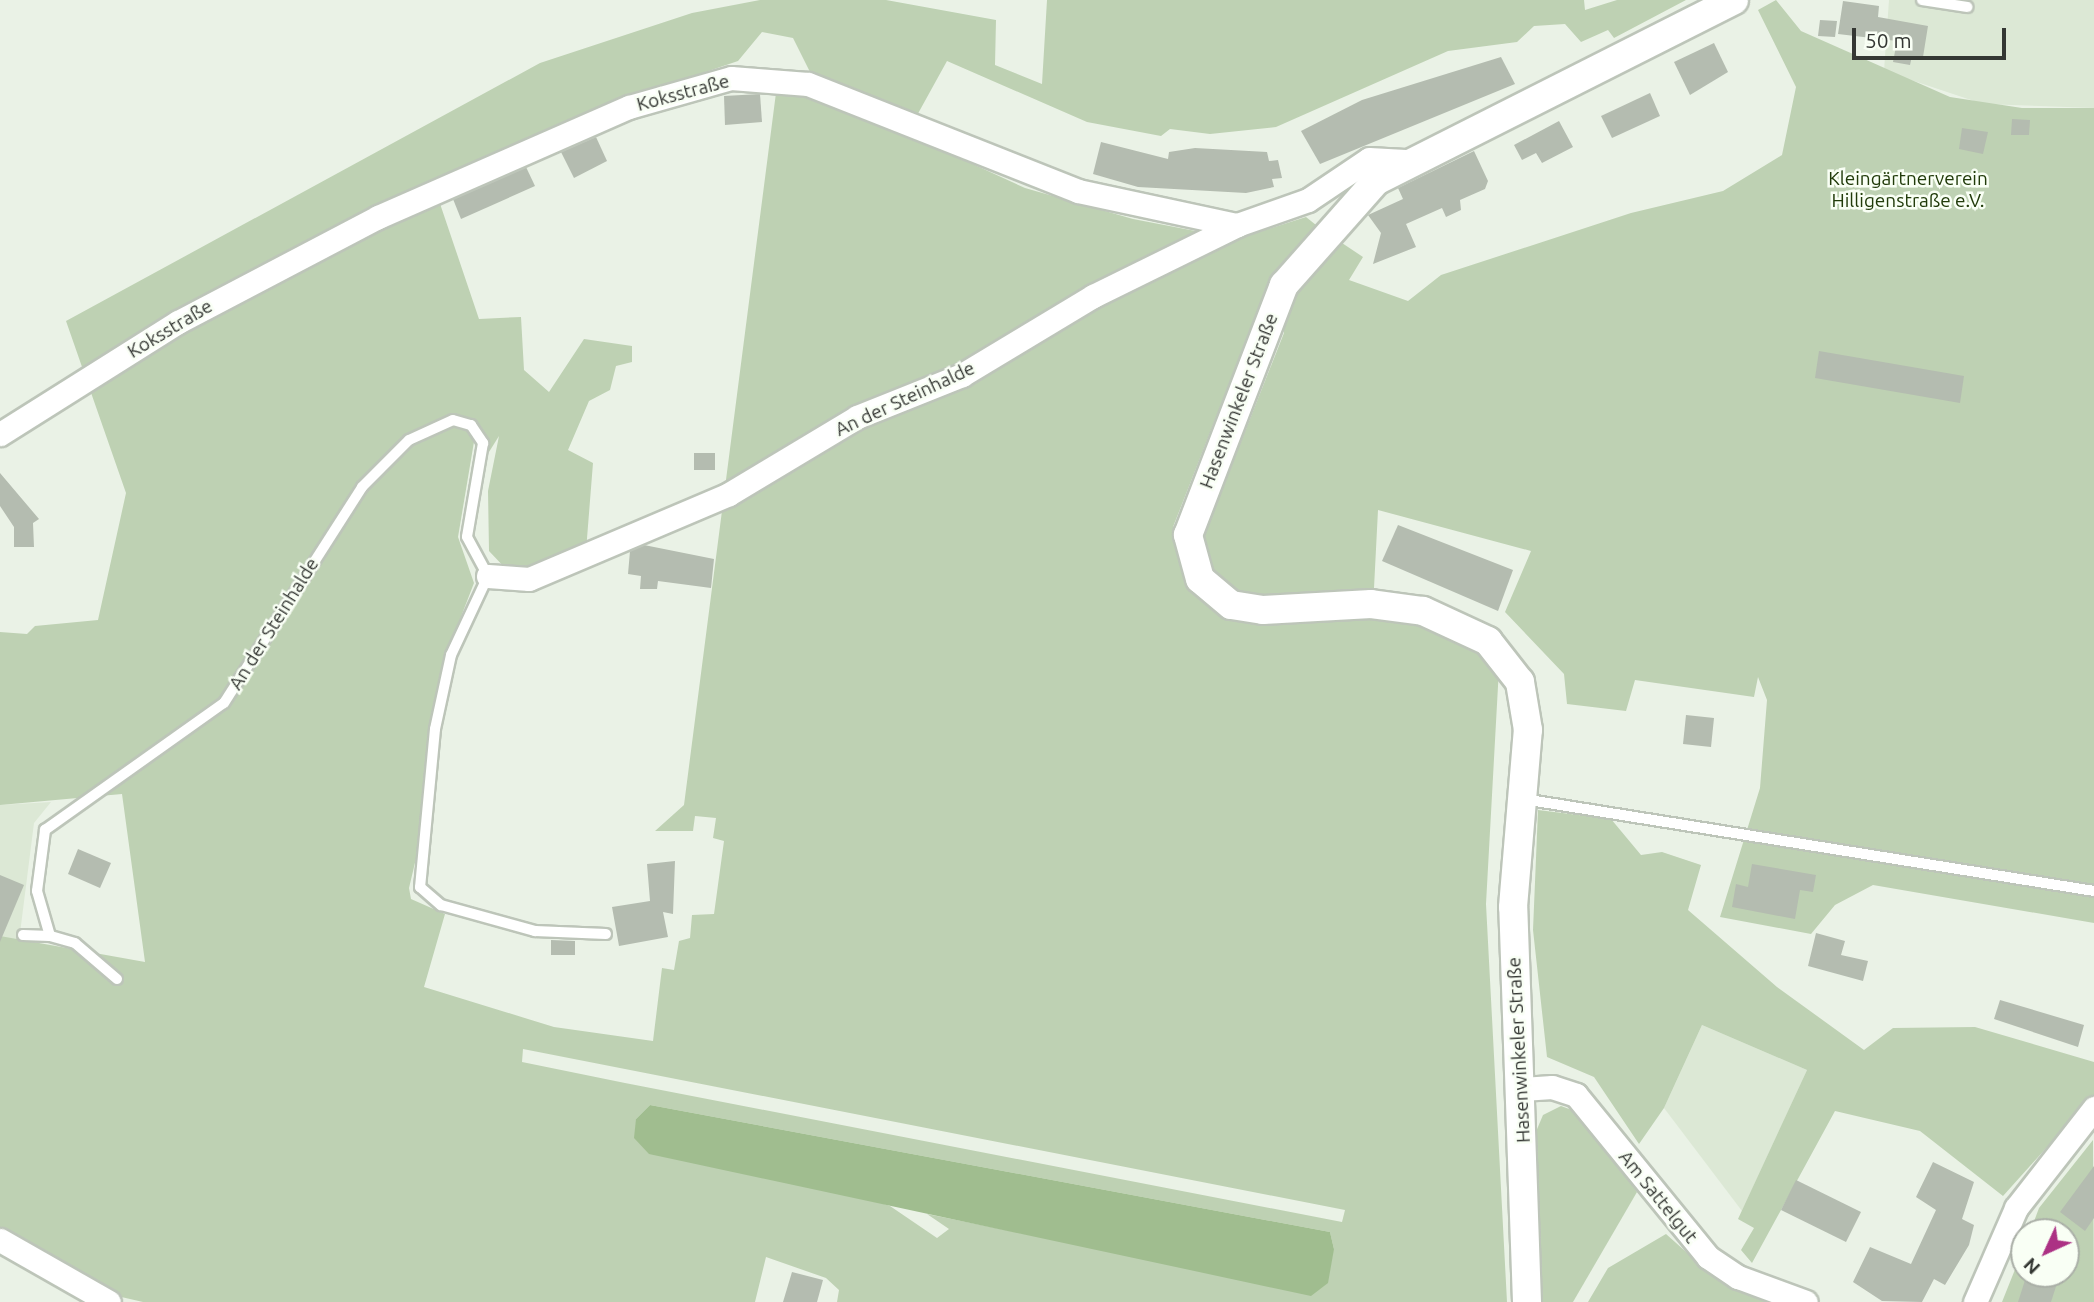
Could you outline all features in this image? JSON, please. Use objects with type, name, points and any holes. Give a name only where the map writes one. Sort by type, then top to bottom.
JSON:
[{"type":"street","name":"Hasenwinkeler Straße","points":[[1527,1297],[1522,1089],[1513,907],[1526,705],[1514,673],[1488,641],[1438,616],[1397,606],[1242,609],[1207,587],[1191,558],[1191,524],[1284,285],[1367,190],[1405,161],[1734,0]]},
{"type":"street","name":"Koksstraße","points":[[0,434],[178,322],[378,217],[605,117],[731,78],[808,84],[1078,191],[1237,225]]},
{"type":"street","points":[[1237,225],[1308,200],[1369,159],[1405,161]]},
{"type":"street","name":"An der Steinhalde","points":[[488,576],[528,579],[729,494],[857,417],[962,375],[1128,277],[1237,225]]},
{"type":"street","name":"Am Sattelgut","points":[[1522,1089],[1552,1087],[1576,1095],[1640,1162],[1702,1240],[1738,1277],[1806,1302]]},
{"type":"street","points":[[1975,1302],[2016,1208],[2094,1108]]},
{"type":"street","points":[[0,1240],[109,1302]]},
{"type":"lane","points":[[1923,0],[1967,7]]},
{"type":"lane","name":"An der Steinhalde","points":[[50,936],[37,891],[45,830],[224,703],[362,487],[409,440],[439,422],[471,425],[483,443],[467,537],[488,576]]},
{"type":"lane","points":[[488,576],[461,624],[448,667],[435,729],[420,887],[441,905],[535,931],[606,934]]},
{"type":"lane","points":[[1520,798],[2094,891]]},
{"type":"lane","points":[[23,935],[50,936],[75,943],[117,979]]},
{"type":"shaded area","points":[[1889,0],[2094,0],[2094,108],[1983,104],[1884,71]]},
{"type":"shaded area","points":[[51,802],[34,823],[19,941],[0,936],[0,805]]},
{"type":"shaded area","points":[[1702,1025],[1807,1070],[1742,1211],[1664,1108]]},
{"type":"shaded area","points":[[650,1105],[1330,1232],[1334,1249],[1328,1283],[1311,1296],[649,1154],[634,1138],[636,1119]]},
{"type":"green space","points":[[760,0],[886,0],[996,20],[995,65],[1042,84],[1047,0],[1584,0],[1585,10],[1617,0],[1686,0],[1614,38],[1608,30],[1581,42],[1565,24],[1534,26],[1517,42],[1448,51],[1276,127],[1210,134],[1170,129],[1161,136],[1087,122],[947,61],[915,119],[812,76],[793,38],[762,32],[738,61],[581,114],[432,180],[479,319],[521,317],[524,370],[549,392],[584,339],[632,346],[632,362],[616,366],[610,390],[589,401],[568,450],[593,463],[586,551],[548,566],[507,570],[489,551],[488,491],[499,436],[489,452],[477,424],[458,537],[474,583],[442,666],[427,742],[423,829],[409,888],[411,899],[445,914],[424,987],[554,1027],[653,1041],[662,968],[674,970],[679,941],[690,938],[692,915],[714,914],[724,841],[713,838],[716,818],[695,816],[693,831],[655,831],[684,805],[777,85],[861,113],[1025,188],[1133,219],[1237,239],[1306,217],[1316,225],[1258,310],[1173,527],[1182,569],[1215,611],[1250,621],[1395,616],[1470,643],[1499,668],[1486,904],[1507,1302],[837,1302],[839,1290],[826,1278],[766,1257],[755,1302],[143,1302],[117,1296],[0,1231],[0,936],[145,962],[122,794],[0,805],[0,632],[27,634],[35,626],[98,620],[126,493],[66,321],[540,63],[692,13]],"holes":[[[523,1049],[1345,1210],[1342,1222],[625,1083],[522,1062]],[[650,1105],[1330,1232],[1334,1249],[1030,1235],[927,1214],[949,1229],[937,1238],[890,1206],[636,1119]]]},
{"type":"green space","name":"Kleingärtnerverein Hilligenstraße e.V.","points":[[1776,0],[1801,31],[1950,97],[2022,108],[2094,108],[2094,923],[1873,885],[1835,905],[1811,934],[1720,917],[1760,788],[1767,700],[1758,677],[1754,697],[1635,680],[1626,711],[1567,704],[1564,674],[1505,612],[1531,551],[1378,510],[1374,588],[1253,597],[1226,587],[1206,569],[1199,548],[1284,333],[1283,318],[1314,261],[1336,239],[1363,257],[1349,280],[1408,301],[1441,275],[1631,213],[1723,191],[1782,155],[1796,87],[1758,10]]},
{"type":"green space","points":[[1538,810],[1611,819],[1641,855],[1662,852],[1701,865],[1688,910],[1777,987],[1864,1050],[1893,1028],[1975,1027],[2094,1062],[2094,1095],[2003,1196],[1920,1131],[1835,1111],[1752,1263],[1741,1250],[1754,1228],[1738,1219],[1807,1070],[1702,1025],[1664,1108],[1639,1144],[1594,1077],[1547,1057],[1533,930]]},
{"type":"green space","points":[[1561,1106],[1580,1113],[1637,1192],[1573,1302],[1541,1302],[1535,1134],[1543,1115]]},
{"type":"green space","points":[[2093,1140],[2094,1302],[2002,1302],[2010,1282],[2010,1288],[2080,1288],[2080,1218],[2035,1218],[2039,1208]]},
{"type":"green space","points":[[1666,1234],[1703,1267],[1771,1302],[1588,1302],[1608,1268]]},
{"type":"building","points":[[1843,1],[1879,6],[1878,17],[1928,26],[1923,57],[1912,56],[1910,65],[1893,62],[1897,41],[1838,34]]},
{"type":"building","points":[[1820,20],[1837,21],[1835,37],[1818,36]]},
{"type":"building","points":[[1714,43],[1728,72],[1690,95],[1674,62]]},
{"type":"building","points":[[1501,57],[1515,84],[1320,164],[1301,131],[1362,100]]},
{"type":"building","points":[[1650,93],[1660,116],[1612,138],[1601,116]]},
{"type":"building","points":[[760,94],[762,122],[725,125],[724,96]]},
{"type":"building","points":[[2012,119],[2030,120],[2029,135],[2011,135]]},
{"type":"building","points":[[1559,121],[1573,147],[1542,163],[1536,153],[1522,160],[1514,145]]},
{"type":"building","points":[[1962,128],[1988,132],[1983,154],[1959,149]]},
{"type":"building","points":[[596,137],[607,161],[574,178],[561,152]]},
{"type":"building","points":[[1101,142],[1168,159],[1169,152],[1195,148],[1267,152],[1269,161],[1278,160],[1282,178],[1272,179],[1274,187],[1246,193],[1138,187],[1093,174]]},
{"type":"building","points":[[1474,151],[1488,181],[1485,189],[1460,200],[1461,210],[1446,217],[1442,208],[1406,224],[1416,247],[1373,264],[1381,233],[1368,215],[1403,199],[1398,188]]},
{"type":"building","points":[[526,167],[535,186],[461,219],[453,199]]},
{"type":"building","points":[[1819,351],[1964,376],[1960,403],[1815,378]]},
{"type":"building","points":[[694,453],[715,453],[715,470],[694,470]]},
{"type":"building","points":[[0,473],[39,519],[33,523],[34,547],[14,547],[14,527],[0,506]]},
{"type":"building","points":[[1398,525],[1513,570],[1498,611],[1382,561]]},
{"type":"building","points":[[644,545],[714,559],[711,588],[658,581],[657,589],[640,589],[641,576],[628,574],[630,551]]},
{"type":"building","points":[[1686,715],[1714,718],[1711,747],[1683,744]]},
{"type":"building","points":[[78,849],[111,863],[100,888],[68,874]]},
{"type":"building","points":[[675,861],[673,914],[663,912],[668,937],[619,946],[612,907],[650,901],[647,864]]},
{"type":"building","points":[[1752,864],[1816,875],[1813,892],[1800,890],[1795,919],[1732,907],[1736,884],[1748,887]]},
{"type":"building","points":[[0,875],[24,885],[0,942]]},
{"type":"building","points":[[1816,933],[1845,941],[1841,955],[1868,961],[1863,981],[1808,966]]},
{"type":"building","points":[[551,940],[575,941],[575,955],[551,955]]},
{"type":"building","points":[[2000,1000],[2084,1025],[2078,1047],[1994,1019]]},
{"type":"building","points":[[1933,1162],[1974,1182],[1962,1219],[1974,1225],[1969,1245],[1945,1285],[1934,1279],[1922,1302],[1882,1301],[1853,1282],[1870,1247],[1911,1264],[1936,1210],[1916,1197]]},
{"type":"building","points":[[2094,1166],[2094,1218],[2085,1231],[2080,1227],[2080,1218],[2068,1218],[2060,1212]]},
{"type":"building","points":[[1796,1180],[1861,1212],[1846,1242],[1781,1210]]},
{"type":"building","points":[[792,1272],[823,1280],[817,1302],[783,1302]]},
{"type":"building","points":[[2022,1288],[2056,1288],[2051,1302],[2018,1302]]}]
